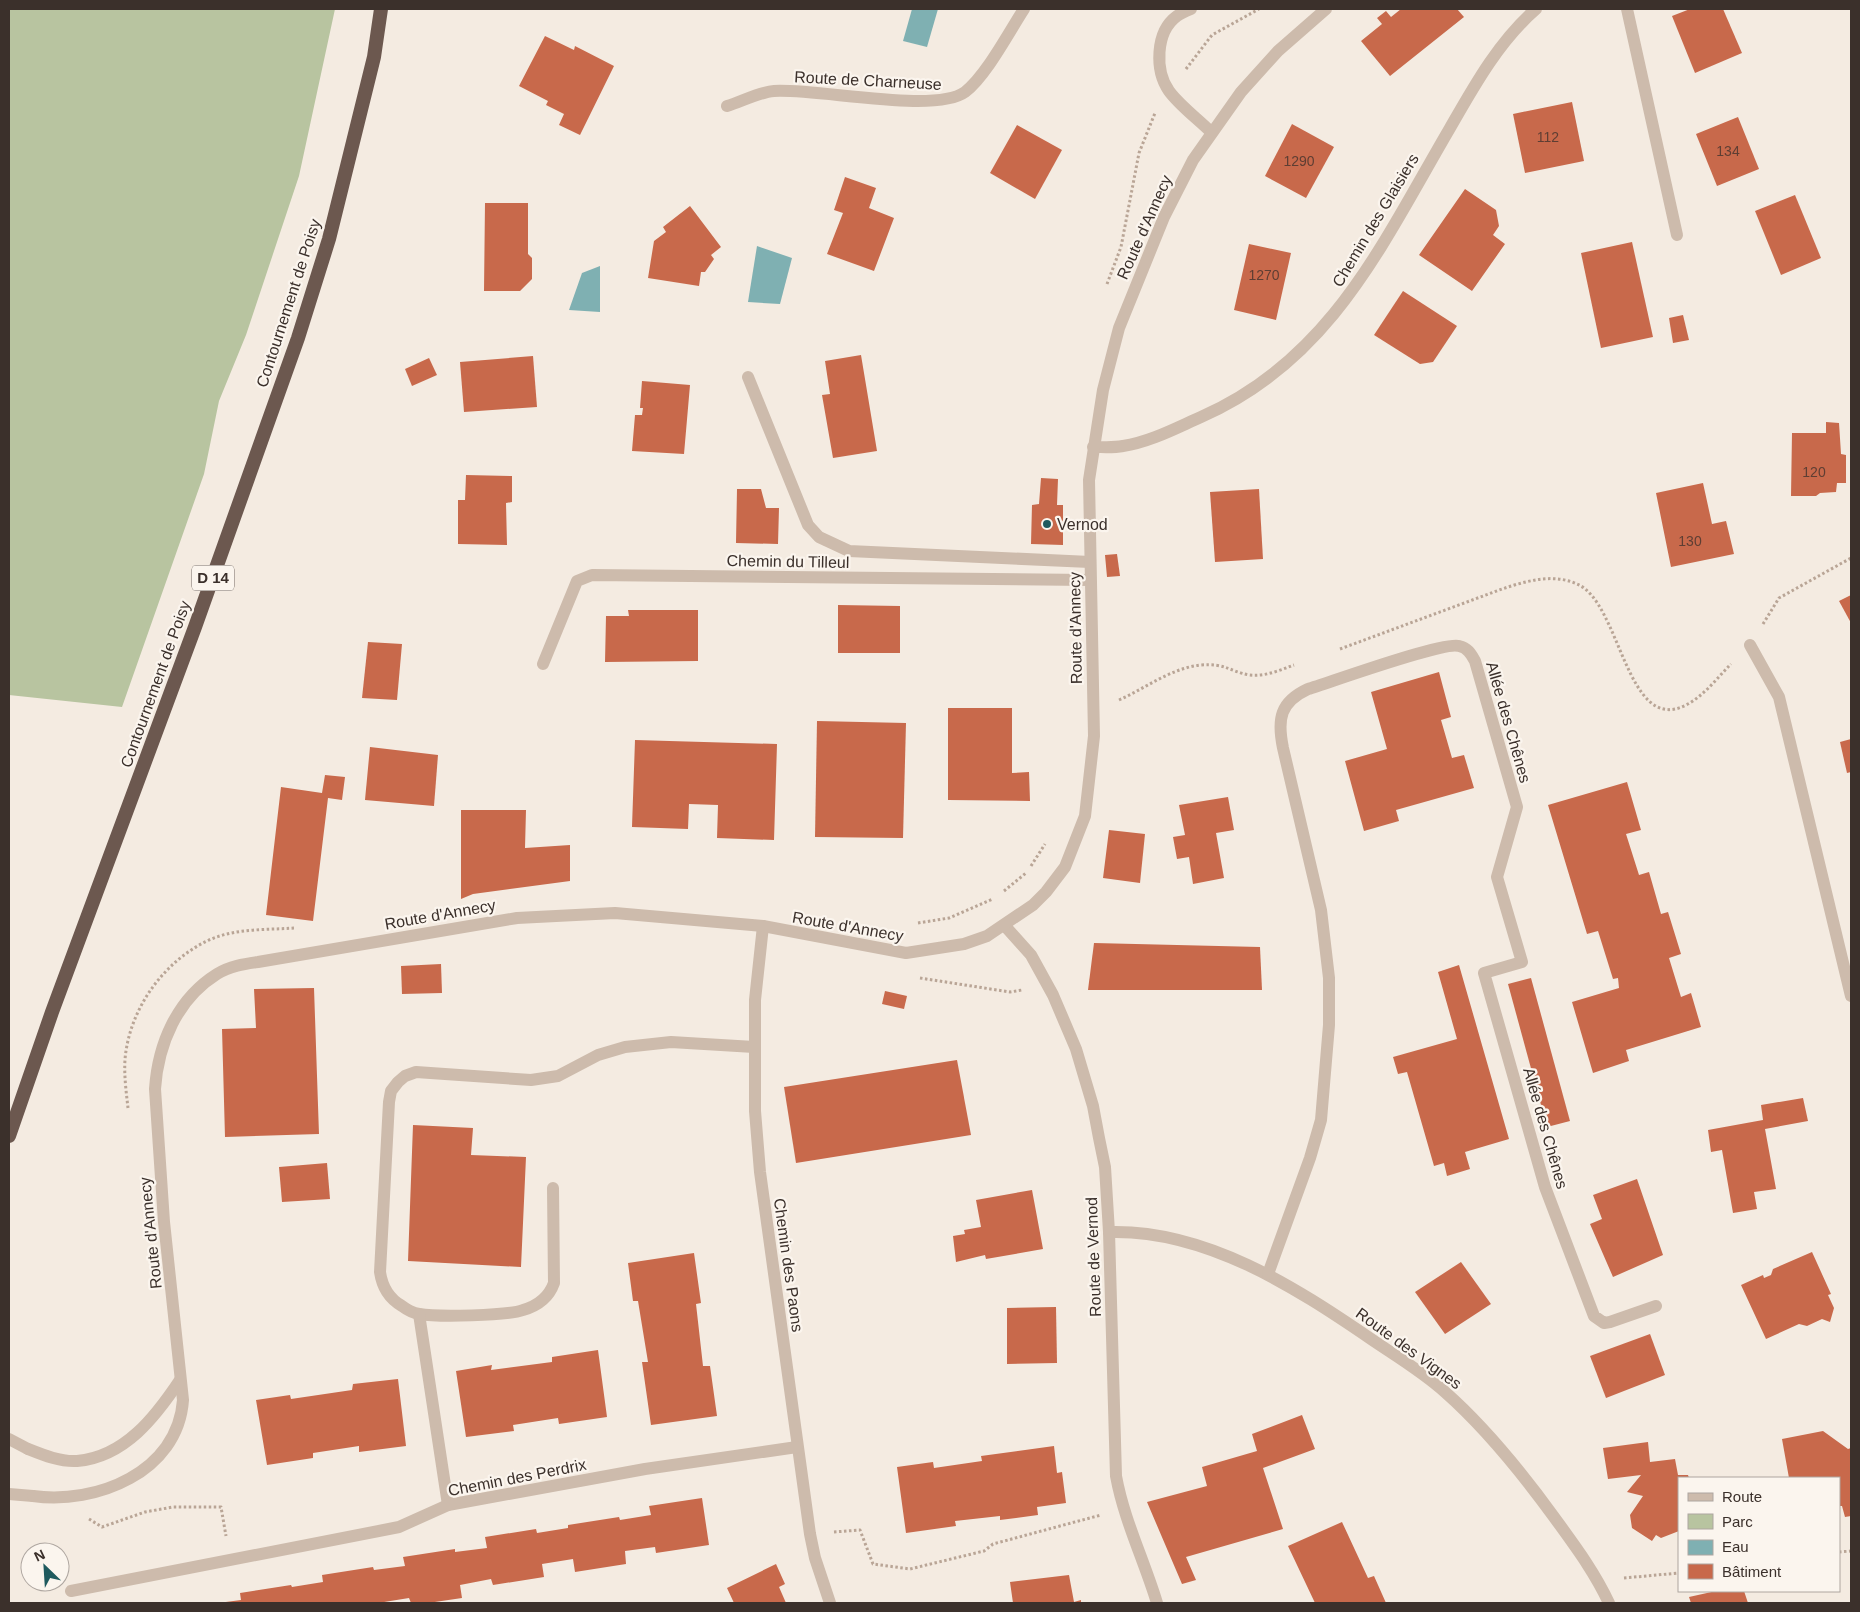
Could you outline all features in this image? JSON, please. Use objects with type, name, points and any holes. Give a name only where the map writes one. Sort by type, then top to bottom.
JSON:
[{"type":"highway","name":"Contournement de Poisy","points":[[9,1136],[52,1012],[198,618],[298,338],[336,212],[374,57],[381,9]]},
{"type":"street","name":"Route de Charneuse","points":[[727,106],[773,91],[921,101],[953,99],[966,91],[978,78],[1024,9]]},
{"type":"street","points":[[1191,9],[1172,13],[1160,49],[1160,73],[1169,91],[1211,132]]},
{"type":"street","name":"Route d'Annecy","points":[[9,1494],[67,1497],[96,1492],[120,1484],[143,1470],[162,1453],[175,1435],[182,1416],[183,1400],[159,1154],[155,1089],[156,1068],[168,1028],[189,999],[216,974],[234,966],[250,963],[517,918],[615,913],[763,926],[906,953],[964,944],[987,936],[1005,926],[1046,892],[1066,867],[1086,816],[1092,762],[1094,712],[1089,480],[1103,390],[1119,328],[1164,217],[1193,160],[1211,132],[1241,92],[1278,51],[1326,9]]},
{"type":"street","name":"Chemin des Glaisiers","points":[[1093,447],[1123,446],[1142,441],[1231,404],[1255,390],[1295,358],[1341,306],[1365,273],[1469,93],[1496,54],[1536,9]]},
{"type":"street","points":[[1627,9],[1677,236]]},
{"type":"street","points":[[748,377],[808,525],[820,537],[849,551],[1090,562]]},
{"type":"street","name":"Chemin du Tilleul","points":[[542,664],[577,581],[592,575],[1090,580]]},
{"type":"street","name":"Allée des Chênes","points":[[1268,1274],[1310,1158],[1321,1120],[1329,1025],[1329,978],[1321,910],[1282,743],[1282,714],[1294,696],[1308,689],[1431,650],[1458,645],[1468,650],[1475,661],[1517,806],[1498,876],[1522,962],[1484,973],[1544,1187],[1594,1316],[1604,1323],[1656,1306]]},
{"type":"street","points":[[1750,645],[1780,697],[1851,996]]},
{"type":"street","name":"Chemin des Paons","points":[[763,926],[755,1000],[754,1047],[755,1111],[760,1172],[810,1534],[830,1603]]},
{"type":"street","name":"Route de Vernod","points":[[1005,926],[1031,955],[1053,995],[1076,1049],[1093,1106],[1105,1175],[1109,1232],[1115,1458],[1123,1508],[1140,1550],[1157,1603]]},
{"type":"street","points":[[553,1188],[554,1283],[546,1297],[523,1310],[508,1313],[419,1314],[391,1298],[382,1282],[380,1272],[388,1102],[391,1091],[405,1076],[416,1072],[531,1080],[558,1076],[598,1055],[625,1046],[671,1042],[754,1047]]},
{"type":"street","name":"Route des Vignes","points":[[1109,1232],[1124,1231],[1165,1237],[1238,1259],[1314,1299],[1444,1391],[1490,1437],[1525,1477],[1594,1572],[1609,1603]]},
{"type":"street","points":[[419,1314],[448,1506]]},
{"type":"street","points":[[9,1439],[48,1457],[77,1461],[101,1455],[122,1445],[139,1432],[161,1408],[180,1380]]},
{"type":"street","name":"Chemin des Perdrix","points":[[71,1591],[230,1558],[399,1527],[448,1506],[645,1469],[797,1447]]},
{"type":"path","points":[[1105,290],[1121,247],[1139,153],[1152,116],[1212,35],[1259,9]]},
{"type":"path","points":[[1332,652],[1502,589],[1521,583],[1550,579],[1578,584],[1594,596],[1603,609],[1638,689],[1644,698],[1660,707],[1677,709],[1700,696],[1750,645],[1779,598],[1851,558]]},
{"type":"path","points":[[1094,712],[1185,668],[1222,665],[1249,674],[1260,675],[1300,663]]},
{"type":"path","points":[[1002,893],[1028,871],[1048,838]]},
{"type":"path","points":[[911,924],[949,918],[996,898]]},
{"type":"path","points":[[86,1518],[102,1527],[144,1512],[174,1506],[220,1507],[230,1558]]},
{"type":"path","points":[[810,1534],[860,1530],[873,1564],[910,1568],[984,1552],[993,1544],[1123,1508]]},
{"type":"path","points":[[1594,1572],[1623,1578],[1678,1574]]},
{"type":"green space","points":[[9,9],[335,9],[299,176],[246,335],[219,401],[204,474],[122,707],[9,695]]},
{"type":"water","points":[[912,9],[938,9],[927,47],[903,41]]},
{"type":"water","points":[[757,246],[792,258],[780,304],[748,302]]},
{"type":"water","points":[[600,266],[600,312],[569,310],[582,273]]},
{"type":"building","points":[[1401,9],[1457,9],[1464,17],[1390,76],[1361,41],[1382,24],[1377,18],[1386,11],[1391,17]]},
{"type":"building","points":[[1690,9],[1723,9],[1742,53],[1695,73],[1672,16]]},
{"type":"building","points":[[545,36],[574,50],[575,46],[614,66],[580,135],[559,125],[564,114],[546,105],[548,101],[519,86]]},
{"type":"building","points":[[1572,102],[1584,161],[1525,173],[1513,114]]},
{"type":"building","points":[[1738,117],[1759,169],[1717,186],[1696,134]]},
{"type":"building","points":[[1292,124],[1334,147],[1306,198],[1265,176]]},
{"type":"building","points":[[1017,125],[1062,150],[1035,199],[990,173]]},
{"type":"building","points":[[845,177],[876,188],[869,208],[894,218],[874,271],[827,254],[843,213],[834,210]]},
{"type":"building","points":[[1465,189],[1496,210],[1499,226],[1493,235],[1505,244],[1472,291],[1419,255]]},
{"type":"building","points":[[1795,195],[1821,258],[1781,275],[1755,211]]},
{"type":"building","points":[[485,203],[528,203],[528,254],[532,258],[532,279],[520,291],[484,291]]},
{"type":"building","points":[[690,206],[721,247],[711,255],[714,259],[705,272],[701,272],[699,286],[648,278],[654,241],[666,232],[663,227]]},
{"type":"building","points":[[1632,242],[1653,337],[1601,348],[1581,253]]},
{"type":"building","points":[[1249,244],[1291,253],[1276,320],[1234,310]]},
{"type":"building","points":[[1403,291],[1457,326],[1433,362],[1420,364],[1374,335]]},
{"type":"building","points":[[1683,315],[1689,340],[1673,343],[1669,318]]},
{"type":"building","points":[[861,355],[877,451],[833,458],[822,395],[830,394],[825,361]]},
{"type":"building","points":[[533,356],[537,407],[464,412],[460,362]]},
{"type":"building","points":[[429,358],[437,375],[412,386],[405,369]]},
{"type":"building","points":[[642,381],[690,385],[684,454],[632,451],[635,415],[642,415],[643,408],[640,408]]},
{"type":"building","points":[[1826,422],[1839,423],[1841,454],[1846,455],[1846,483],[1837,483],[1836,492],[1820,493],[1816,496],[1791,496],[1792,433],[1826,433]]},
{"type":"building","points":[[466,475],[512,476],[512,502],[506,503],[507,545],[458,544],[458,500],[465,500]]},
{"type":"building","name":"Vernod","points":[[1041,478],[1058,479],[1057,505],[1063,505],[1063,545],[1031,544],[1032,505],[1039,504]]},
{"type":"building","points":[[1703,483],[1712,524],[1726,521],[1734,554],[1671,567],[1656,493]]},
{"type":"building","points":[[737,489],[761,489],[766,508],[779,508],[778,544],[736,543]]},
{"type":"building","points":[[1259,489],[1263,559],[1215,562],[1210,492]]},
{"type":"building","name":"Vernod","points":[[1117,554],[1120,576],[1107,577],[1105,555]]},
{"type":"building","points":[[1851,595],[1851,623],[1839,601]]},
{"type":"building","points":[[838,605],[900,606],[900,653],[838,653]]},
{"type":"building","points":[[628,610],[698,610],[698,661],[605,662],[606,616],[629,616]]},
{"type":"building","points":[[368,642],[402,644],[397,700],[362,698]]},
{"type":"building","points":[[1439,672],[1451,717],[1441,720],[1452,758],[1464,755],[1474,788],[1396,810],[1399,821],[1364,831],[1345,761],[1387,749],[1371,692]]},
{"type":"building","points":[[948,708],[1012,708],[1012,773],[1029,772],[1030,801],[948,800]]},
{"type":"building","points":[[817,721],[906,723],[903,838],[815,837]]},
{"type":"building","points":[[1851,739],[1851,772],[1847,773],[1840,742]]},
{"type":"building","points":[[635,740],[777,744],[774,840],[717,838],[718,805],[689,804],[688,829],[632,827]]},
{"type":"building","points":[[370,747],[438,755],[434,806],[365,800]]},
{"type":"building","points":[[325,775],[345,777],[342,800],[328,798],[313,921],[266,915],[281,787],[322,793]]},
{"type":"building","points":[[1627,782],[1641,830],[1626,834],[1639,875],[1649,872],[1661,914],[1668,912],[1681,954],[1669,958],[1681,997],[1691,993],[1701,1027],[1626,1050],[1629,1061],[1593,1073],[1572,1002],[1619,988],[1618,978],[1613,979],[1598,931],[1587,934],[1548,805]]},
{"type":"building","points":[[1228,797],[1234,830],[1216,833],[1224,878],[1193,884],[1189,857],[1177,859],[1173,837],[1185,835],[1179,805]]},
{"type":"building","points":[[461,810],[526,810],[525,848],[570,845],[570,881],[473,894],[461,899]]},
{"type":"building","points":[[1109,830],[1145,834],[1140,883],[1103,878]]},
{"type":"building","points":[[1094,943],[1260,947],[1262,990],[1088,990]]},
{"type":"building","points":[[441,964],[442,993],[402,994],[401,966]]},
{"type":"building","points":[[1459,965],[1509,1139],[1465,1152],[1470,1169],[1447,1176],[1444,1163],[1434,1166],[1407,1072],[1398,1074],[1393,1057],[1457,1039],[1438,972]]},
{"type":"building","points":[[1531,978],[1570,1121],[1547,1127],[1508,984]]},
{"type":"building","points":[[314,988],[319,1134],[225,1137],[222,1029],[256,1028],[254,989]]},
{"type":"building","points":[[885,991],[907,996],[904,1009],[882,1004]]},
{"type":"building","points":[[957,1060],[971,1135],[796,1163],[784,1087]]},
{"type":"building","points":[[1803,1098],[1808,1121],[1765,1129],[1776,1189],[1754,1192],[1757,1209],[1733,1213],[1722,1150],[1711,1152],[1708,1130],[1763,1120],[1761,1105]]},
{"type":"building","points":[[413,1125],[473,1128],[471,1155],[526,1157],[521,1267],[408,1261]]},
{"type":"building","points":[[327,1163],[330,1199],[282,1202],[279,1167]]},
{"type":"building","points":[[1637,1179],[1663,1255],[1613,1277],[1590,1224],[1602,1219],[1593,1195]]},
{"type":"building","points":[[1032,1190],[1043,1249],[986,1259],[985,1255],[956,1262],[953,1236],[965,1234],[964,1230],[981,1227],[976,1200]]},
{"type":"building","points":[[1812,1252],[1831,1294],[1828,1295],[1834,1308],[1830,1322],[1822,1319],[1807,1326],[1799,1324],[1766,1339],[1741,1285],[1763,1275],[1764,1278],[1771,1275],[1773,1269]]},
{"type":"building","points":[[694,1253],[701,1303],[696,1304],[703,1366],[710,1366],[717,1416],[651,1425],[642,1362],[648,1362],[638,1301],[633,1301],[628,1263]]},
{"type":"building","points":[[1461,1262],[1491,1304],[1445,1334],[1415,1292]]},
{"type":"building","points":[[1056,1307],[1057,1363],[1007,1364],[1007,1308]]},
{"type":"building","points":[[1650,1334],[1665,1375],[1606,1398],[1590,1356]]},
{"type":"building","points":[[598,1350],[607,1417],[559,1424],[558,1418],[513,1425],[514,1431],[466,1437],[456,1371],[492,1365],[491,1370],[552,1362],[552,1357]]},
{"type":"building","points":[[398,1379],[406,1446],[359,1452],[359,1446],[313,1453],[313,1458],[267,1465],[256,1400],[290,1395],[291,1399],[352,1390],[353,1384]]},
{"type":"building","points":[[1302,1415],[1315,1449],[1263,1468],[1283,1529],[1186,1557],[1196,1580],[1182,1584],[1147,1502],[1207,1486],[1202,1467],[1257,1451],[1252,1434]]},
{"type":"building","points":[[1823,1431],[1848,1449],[1851,1448],[1851,1516],[1845,1517],[1842,1506],[1840,1506],[1840,1477],[1789,1477],[1782,1439]]},
{"type":"building","points":[[1648,1442],[1650,1462],[1675,1459],[1678,1475],[1688,1475],[1689,1477],[1678,1477],[1678,1531],[1661,1538],[1656,1535],[1652,1541],[1632,1528],[1630,1515],[1643,1496],[1627,1492],[1641,1475],[1608,1479],[1603,1448]]},
{"type":"building","points":[[1054,1446],[1057,1473],[1062,1472],[1066,1503],[1037,1507],[1038,1515],[1000,1520],[1000,1516],[955,1521],[956,1526],[906,1533],[897,1467],[933,1462],[934,1468],[982,1461],[981,1456]]},
{"type":"building","points":[[702,1498],[709,1545],[656,1553],[655,1547],[625,1551],[626,1564],[575,1572],[573,1559],[542,1564],[544,1577],[493,1585],[491,1579],[460,1585],[462,1598],[428,1603],[411,1603],[409,1598],[378,1603],[218,1603],[241,1600],[240,1593],[323,1582],[322,1575],[373,1567],[374,1570],[405,1566],[403,1557],[455,1549],[455,1552],[487,1548],[485,1537],[536,1529],[537,1533],[568,1528],[568,1525],[619,1517],[620,1520],[651,1515],[649,1506]]},
{"type":"building","points":[[1342,1522],[1368,1578],[1374,1576],[1386,1603],[1315,1603],[1288,1546]]},
{"type":"building","points":[[776,1564],[785,1584],[779,1587],[786,1603],[734,1603],[727,1588]]},
{"type":"building","points":[[1069,1575],[1074,1602],[1081,1600],[1081,1603],[1013,1603],[1010,1582]]},
{"type":"building","points":[[1712,1592],[1744,1592],[1748,1603],[1691,1603],[1689,1597]]},
{"type":"place","name":"Vernod","points":[[1047,524]]}]
